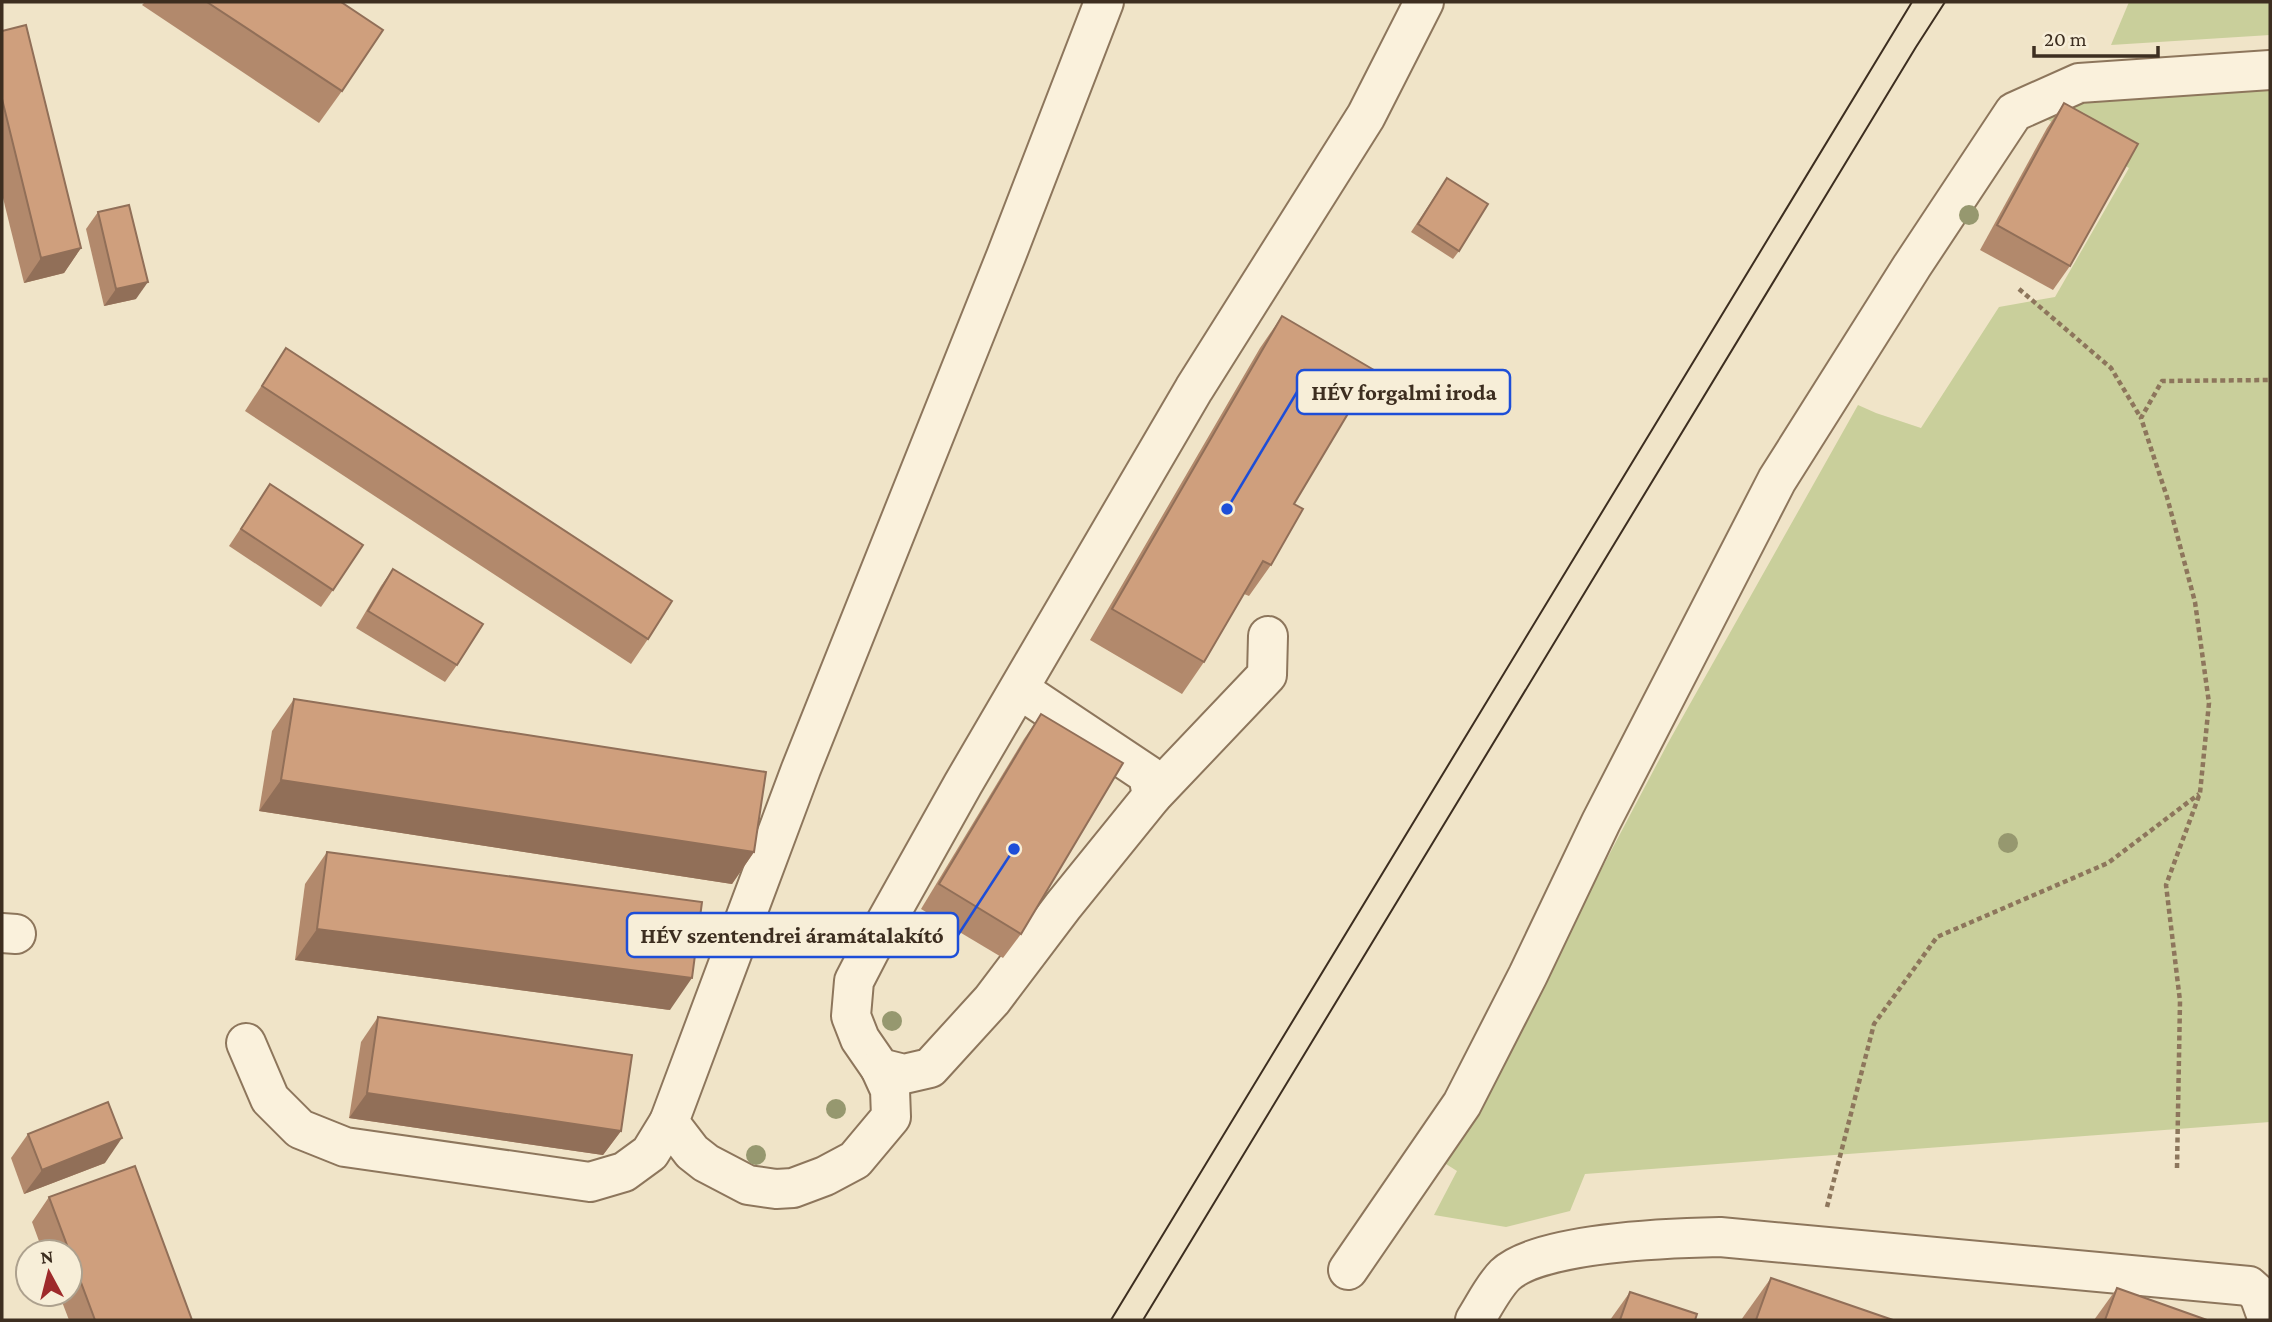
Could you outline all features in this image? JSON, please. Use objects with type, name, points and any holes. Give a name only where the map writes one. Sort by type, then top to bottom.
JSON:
[{"type":"lane","points":[[246,1043],[270,1099],[300,1129],[345,1147],[590,1182],[624,1172],[650,1153],[669,1122],[801,769],[1006,256],[1104,2]]},
{"type":"lane","points":[[891,1117],[890,1090],[860,1039],[851,1016],[854,981],[916,868],[1194,389],[1366,116],[1424,2]]},
{"type":"lane","points":[[1348,1270],[1462,1104],[1528,975],[1601,822],[1777,480],[1912,266],[2014,112],[2079,83],[2270,71]]},
{"type":"lane","points":[[669,1122],[692,1152],[705,1163],[748,1185],[776,1189],[793,1188],[825,1176],[855,1160],[929,1068],[992,1000],[1063,906],[1152,796],[1267,675],[1268,636]]},
{"type":"lane","points":[[1019,689],[1148,775],[1152,796]]},
{"type":"lane","points":[[880,1069],[904,1074],[929,1068]]},
{"type":"lane","points":[[1475,1320],[1505,1275],[1532,1258],[1662,1238],[1720,1237],[2249,1286],[2259,1295],[2268,1320]]},
{"type":"path","points":[[2019,289],[2111,368],[2141,418],[2168,497],[2195,602],[2209,703],[2200,793],[2166,885],[2180,1001],[2177,1168]]},
{"type":"path","points":[[2141,418],[2162,381],[2270,380]]},
{"type":"path","points":[[1817,1247],[1874,1024],[1937,937],[2108,863],[2200,793]]},
{"type":"green space","points":[[2129,2],[2270,2],[2270,35],[2111,45]]},
{"type":"green space","points":[[2270,90],[2270,1122],[1585,1174],[1570,1211],[1506,1227],[1434,1215],[1457,1171],[1446,1164],[1668,743],[1858,405],[1921,428],[1999,307],[2055,297],[2129,168],[2040,115],[2048,107],[2085,103],[2099,91]]},
{"type":"building","points":[[207,2],[341,2],[383,30],[342,91]]},
{"type":"building","points":[[26,25],[81,248],[41,258],[2,99],[2,31]]},
{"type":"building","points":[[2064,103],[2138,144],[2070,266],[1997,225]]},
{"type":"building","points":[[1447,178],[1488,204],[1459,251],[1418,224]]},
{"type":"building","points":[[129,205],[148,282],[116,289],[98,212]]},
{"type":"building","points":[[1282,316],[1374,370],[1294,504],[1303,509],[1271,565],[1263,561],[1204,662],[1112,609]]},
{"type":"building","points":[[286,348],[672,601],[648,639],[262,386]]},
{"type":"building","points":[[270,484],[363,545],[333,590],[241,529]]},
{"type":"building","points":[[393,569],[483,624],[457,665],[368,611]]},
{"type":"building","points":[[294,699],[766,772],[754,852],[281,780]]},
{"type":"building","points":[[1041,714],[1123,763],[1021,934],[939,884]]},
{"type":"building","points":[[327,852],[702,902],[692,978],[317,929]]},
{"type":"building","points":[[378,1017],[632,1055],[621,1131],[367,1093]]},
{"type":"building","points":[[108,1102],[122,1138],[42,1170],[28,1134]]},
{"type":"building","points":[[135,1166],[192,1320],[95,1320],[84,1291],[84,1238],[64,1238],[49,1197]]},
{"type":"building","points":[[1771,1278],[1893,1320],[1756,1320]]},
{"type":"building","points":[[2117,1288],[2207,1320],[2105,1320]]},
{"type":"building","points":[[1630,1292],[1697,1314],[1695,1320],[1620,1320]]},
{"type":"tram line","points":[[1111,1320],[1912,2]]},
{"type":"tram line","points":[[1143,1320],[1945,2]]},
{"type":"place","name":"HÉV forgalmi iroda","points":[[1227,509]]},
{"type":"place","name":"HÉV szentendrei áramátalakító","points":[[1014,849]]}]
